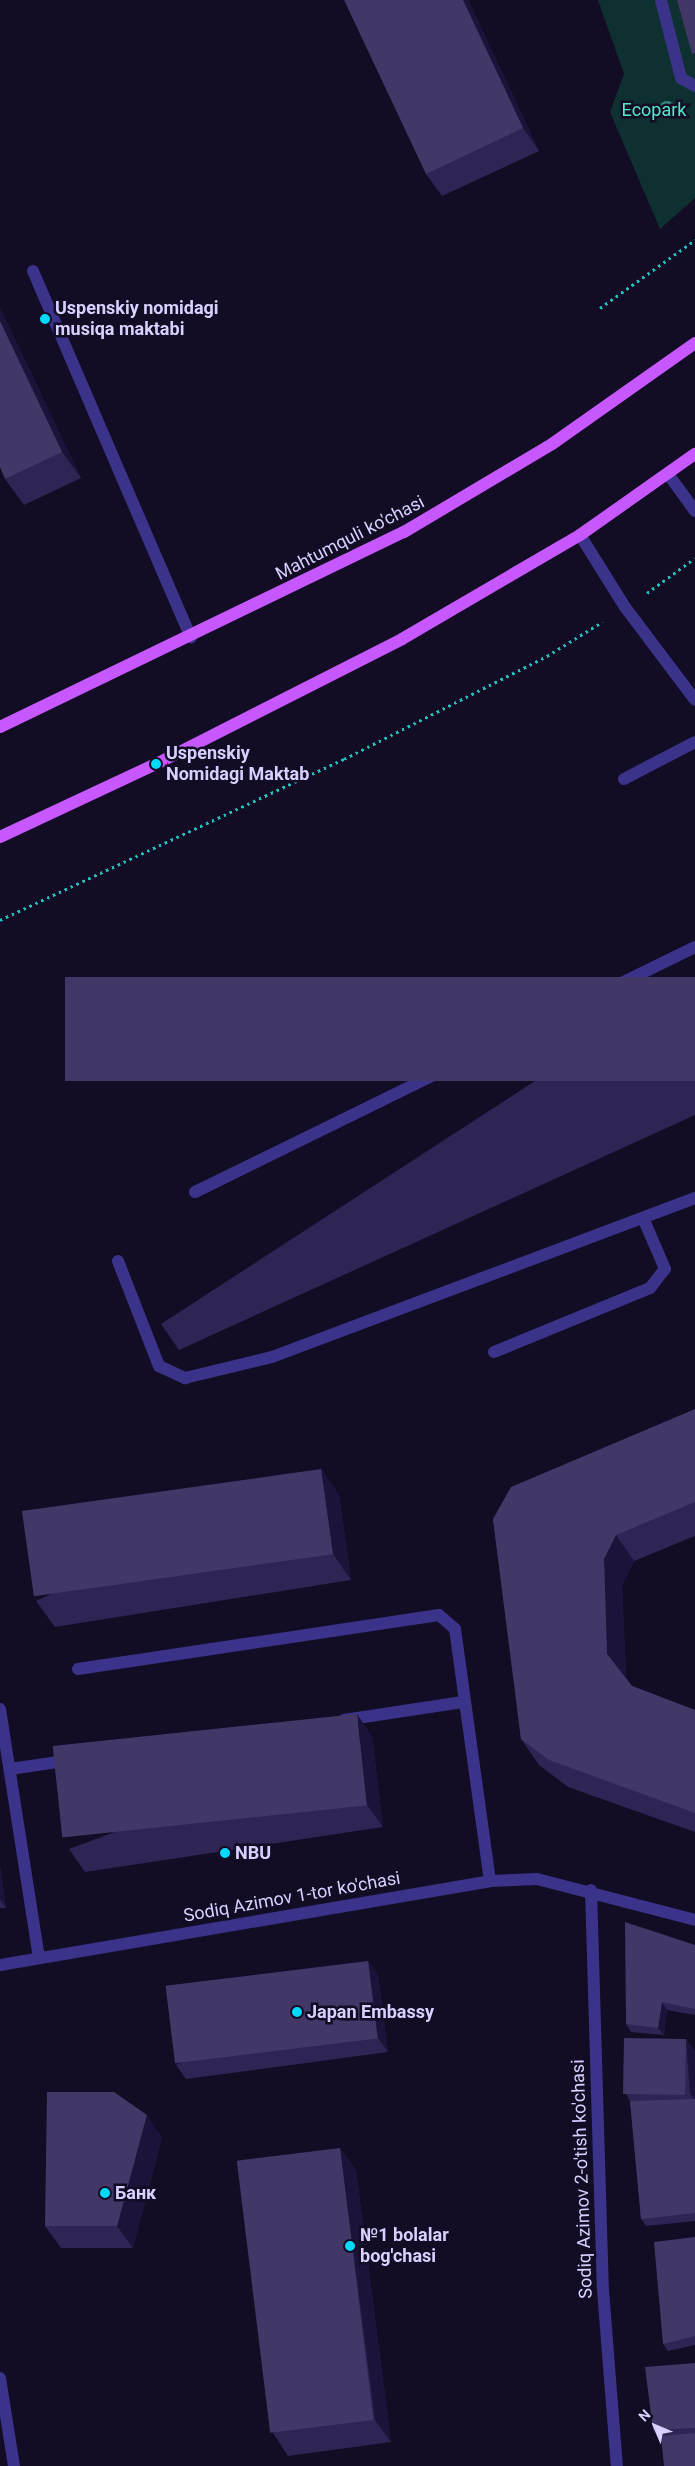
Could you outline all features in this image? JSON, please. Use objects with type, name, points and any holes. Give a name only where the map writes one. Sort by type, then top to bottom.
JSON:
[{"type":"main road","name":"Mahtumquli ko'chasi","points":[[0,727],[351,560],[456,502],[599,414],[695,343]]},
{"type":"main road","points":[[0,837],[156,764],[402,640],[580,535],[695,454]]},
{"type":"street","points":[[661,0],[680,78],[695,86]]},
{"type":"street","points":[[32,272],[191,637]]},
{"type":"street","points":[[668,474],[695,511]]},
{"type":"street","points":[[580,535],[625,607],[695,700]]},
{"type":"street","points":[[624,779],[695,742]]},
{"type":"street","points":[[195,1192],[695,947]]},
{"type":"street","points":[[118,1261],[159,1366],[185,1378],[272,1357],[644,1220],[695,1198]]},
{"type":"street","points":[[494,1352],[650,1288],[665,1269],[644,1220]]},
{"type":"street","points":[[78,1669],[439,1615],[455,1628],[463,1702],[490,1881]]},
{"type":"street","points":[[325,1722],[463,1702]]},
{"type":"street","points":[[0,1709],[39,1957]]},
{"type":"street","points":[[10,1769],[88,1758]]},
{"type":"street","name":"Sodiq Azimov 1-tor ko'chasi","points":[[0,1965],[490,1881],[537,1879],[591,1890],[695,1920]]},
{"type":"street","name":"Sodiq Azimov 2-o'tish ko'chasi","points":[[591,1890],[603,2290],[617,2466]]},
{"type":"street","points":[[0,2378],[14,2466]]},
{"type":"path","points":[[600,308],[695,240]]},
{"type":"path","points":[[0,920],[353,755],[547,656],[625,607],[695,558]]},
{"type":"green space","name":"Ecopark","points":[[598,0],[695,0],[695,198],[660,229],[610,112],[624,74]]},
{"type":"building","points":[[344,0],[463,0],[523,128],[426,174]]},
{"type":"building","points":[[677,0],[695,0],[695,53],[692,54]]},
{"type":"building","points":[[0,321],[62,452],[5,479],[0,467]]},
{"type":"building","points":[[65,977],[695,977],[695,1081],[65,1081]]},
{"type":"building","points":[[695,1409],[695,1502],[616,1535],[604,1559],[607,1654],[632,1686],[695,1710],[695,1813],[549,1760],[521,1739],[493,1519],[511,1487]]},
{"type":"building","points":[[321,1469],[333,1554],[34,1596],[22,1511]]},
{"type":"building","points":[[357,1714],[367,1805],[62,1837],[53,1746]]},
{"type":"building","points":[[625,1922],[695,1945],[695,2009],[662,2002],[658,2028],[626,2024]]},
{"type":"building","points":[[368,1961],[378,2038],[175,2063],[166,1986]]},
{"type":"building","points":[[624,2038],[686,2039],[685,2095],[623,2094]]},
{"type":"building","name":"Банк","points":[[47,2092],[114,2092],[147,2115],[117,2226],[45,2226]]},
{"type":"building","points":[[695,2099],[695,2213],[641,2219],[630,2101]]},
{"type":"building","points":[[340,2148],[373,2420],[270,2433],[237,2161]]},
{"type":"building","points":[[695,2237],[695,2336],[663,2344],[654,2242]]},
{"type":"building","points":[[695,2363],[695,2428],[653,2430],[645,2367]]},
{"type":"building","points":[[695,2433],[695,2466],[664,2466],[661,2436]]},
{"type":"place","name":"Uspenskiy nomidagi musiqa maktabi","points":[[45,319]]},
{"type":"place","name":"Uspenskiy Nomidagi Maktab","points":[[156,764]]},
{"type":"place","name":"NBU","points":[[225,1853]]},
{"type":"place","name":"Japan Еmbassy","points":[[297,2012]]},
{"type":"place","name":"Банк","points":[[105,2193]]},
{"type":"place","name":"№1 bolalar bog'chasi","points":[[350,2246]]}]
